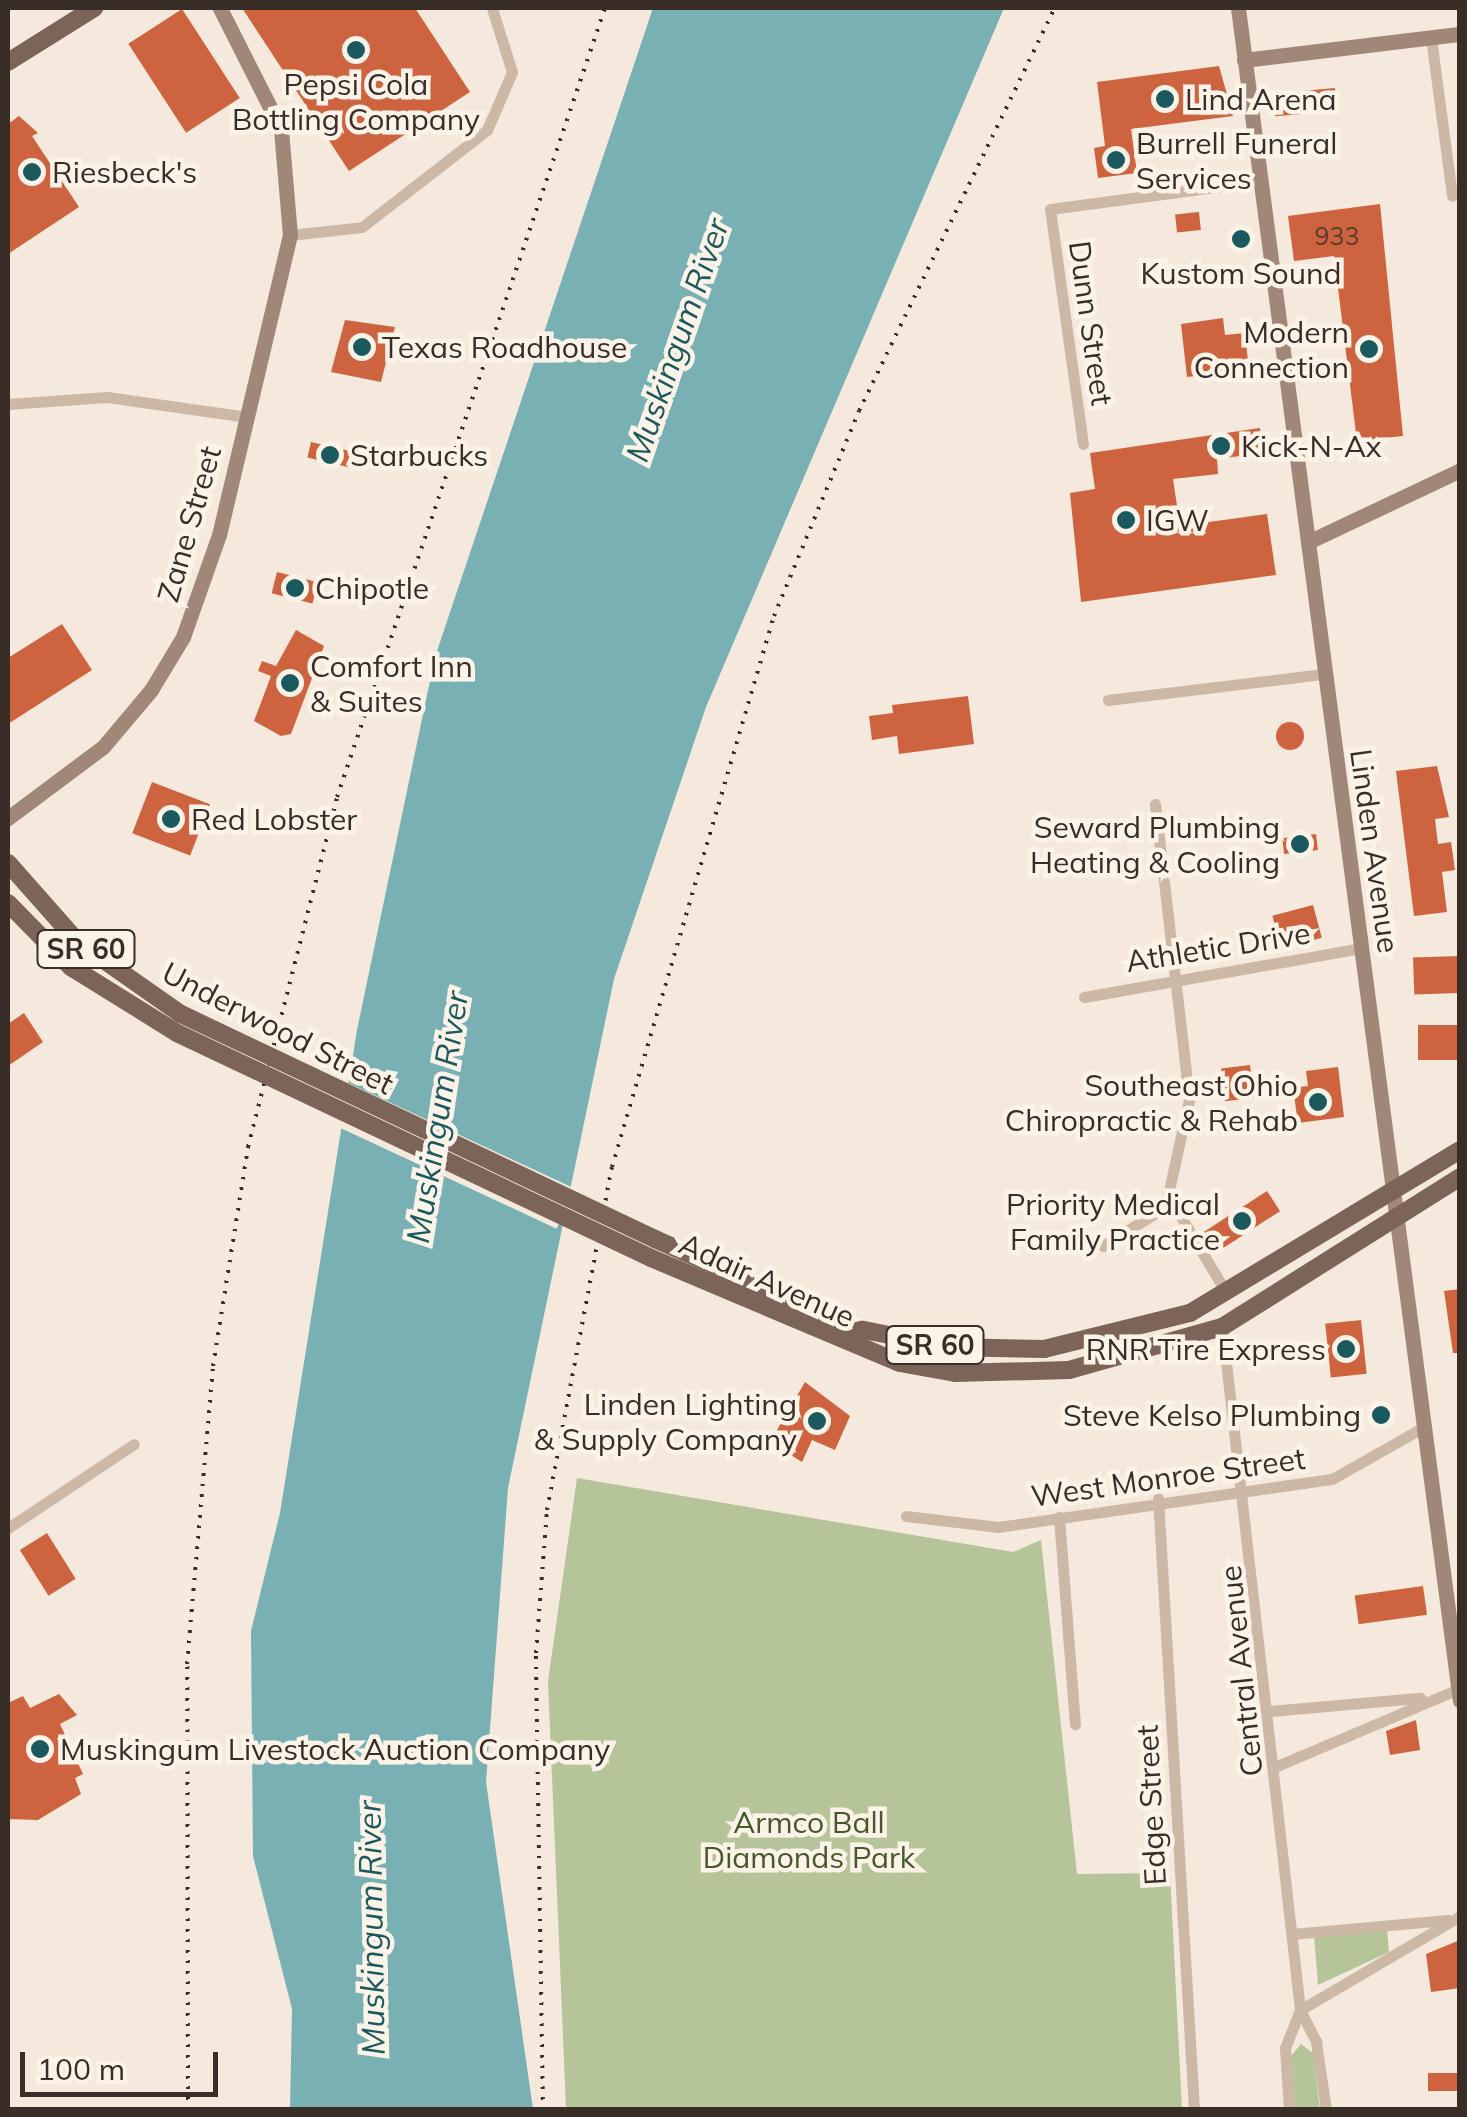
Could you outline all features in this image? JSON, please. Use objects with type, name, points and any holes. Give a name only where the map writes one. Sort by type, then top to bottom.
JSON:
[{"type":"main road","points":[[8,60],[94,8]]},
{"type":"main road","name":"Zane Street","points":[[8,818],[102,747],[168,665],[208,572],[290,235],[281,129],[220,8]]},
{"type":"main road","name":"Linden Avenue","points":[[1238,8],[1458,1687]]},
{"type":"main road","points":[[1244,60],[1460,34]]},
{"type":"main road","points":[[1308,542],[1460,470]]},
{"type":"main road","name":"Underwood Street","points":[[8,864],[78,942],[179,1023]]},
{"type":"main road","name":"Underwood Street","points":[[8,902],[82,976],[444,1153]]},
{"type":"main road","name":"Adair Avenue","points":[[444,1153],[655,1239],[818,1316],[949,1348],[1092,1342],[1227,1294],[1460,1150]]},
{"type":"main road","name":"Adair Avenue","points":[[444,1153],[651,1258],[838,1344],[955,1373],[1069,1370],[1222,1327],[1460,1178]]},
{"type":"street","points":[[290,235],[362,227],[487,130],[510,92],[512,53],[492,8]]},
{"type":"street","points":[[1431,38],[1452,196]]},
{"type":"street","name":"Dunn Street","points":[[1084,444],[1050,210],[1260,181]]},
{"type":"street","points":[[8,404],[107,397],[248,417]]},
{"type":"street","points":[[1108,700],[1324,674]]},
{"type":"street","points":[[1154,804],[1189,1100],[1170,1203],[1227,1294]]},
{"type":"street","name":"Athletic Drive","points":[[1084,997],[1361,948]]},
{"type":"street","points":[[1103,1246],[1170,1203]]},
{"type":"street","name":"Central Avenue","points":[[1222,1327],[1246,1491],[1300,2010],[1316,2042],[1326,2110]]},
{"type":"street","name":"West Monroe Street","points":[[906,1516],[998,1527],[1158,1498],[1246,1491],[1352,1472],[1424,1427]]},
{"type":"street","points":[[8,1528],[134,1444]]},
{"type":"street","name":"Edge Street","points":[[1158,1498],[1194,2110]]},
{"type":"street","points":[[1059,1517],[1074,1724]]},
{"type":"street","points":[[1277,1766],[1424,1698],[1458,1687]]},
{"type":"street","points":[[1270,1711],[1424,1698]]},
{"type":"street","points":[[1292,1934],[1453,1918]]},
{"type":"street","points":[[1300,2010],[1453,1918]]},
{"type":"street","name":"Central Avenue","points":[[1289,2110],[1285,2048],[1300,2010]]},
{"type":"green space","name":"Armco Ball Diamonds Park","points":[[577,1478],[1013,1552],[1041,1540],[1077,1874],[1170,1873],[1182,2109],[566,2109],[548,1681]]},
{"type":"green space","points":[[1387,1929],[1389,1952],[1318,1985],[1314,1936]]},
{"type":"green space","points":[[1301,2044],[1313,2053],[1320,2109],[1295,2109],[1291,2056]]},
{"type":"water","name":"Muskingum River","points":[[653,8],[1004,8],[706,707],[614,979],[508,1488],[486,1782],[533,2109],[290,2110],[292,2009],[253,1856],[251,1631],[280,1513],[357,1030],[435,657]]},
{"type":"pier","points":[[344,1081],[575,1189],[557,1229],[325,1121]]},
{"type":"building","name":"Pepsi Cola Bottling Company","points":[[242,8],[415,8],[470,92],[349,171]]},
{"type":"building","points":[[182,9],[240,98],[186,133],[128,44]]},
{"type":"building","name":"Lind Arena","points":[[1219,66],[1233,116],[1131,129],[1137,173],[1098,178],[1094,148],[1105,146],[1097,82]]},
{"type":"building","points":[[1335,88],[1337,111],[1275,116],[1273,93]]},
{"type":"building","name":"Riesbeck's","points":[[19,116],[38,133],[32,136],[79,207],[8,254],[8,124]]},
{"type":"building","name":"Modern Connection","points":[[1380,204],[1403,436],[1357,441],[1334,256],[1294,261],[1288,216]]},
{"type":"building","points":[[1199,212],[1201,230],[1177,232],[1175,215]]},
{"type":"building","points":[[1223,318],[1225,335],[1245,333],[1249,370],[1187,377],[1181,324]]},
{"type":"building","name":"Texas Roadhouse","points":[[345,320],[395,327],[381,382],[331,372]]},
{"type":"building","name":"IGW","points":[[1260,428],[1263,453],[1217,459],[1218,474],[1173,479],[1180,526],[1267,514],[1276,575],[1081,602],[1070,493],[1095,489],[1090,453]]},
{"type":"building","name":"Starbucks","points":[[311,442],[353,452],[349,467],[307,458]]},
{"type":"building","name":"Chipotle","points":[[277,572],[318,582],[312,604],[272,593]]},
{"type":"building","points":[[62,624],[92,670],[8,724],[8,658]]},
{"type":"building","name":"Comfort Inn & Suites","points":[[296,630],[324,646],[291,734],[281,736],[254,721],[271,676],[258,671],[262,661],[276,666]]},
{"type":"building","points":[[968,696],[974,744],[899,754],[897,736],[872,740],[869,716],[893,713],[892,705]]},
{"type":"building","points":[[1290,722],[1300,726],[1304,736],[1300,746],[1290,750],[1280,746],[1276,736],[1280,726]]},
{"type":"building","points":[[1437,766],[1449,817],[1435,819],[1438,844],[1451,842],[1455,870],[1442,872],[1447,912],[1414,916],[1396,771]]},
{"type":"building","name":"Red Lobster","points":[[152,782],[210,804],[190,856],[132,833]]},
{"type":"building","name":"Seward Plumbing Heating & Cooling","points":[[1316,834],[1318,850],[1284,854],[1282,838]]},
{"type":"building","points":[[1313,905],[1322,938],[1281,949],[1272,916]]},
{"type":"building","points":[[1459,956],[1460,993],[1414,995],[1413,958]]},
{"type":"building","points":[[24,1013],[43,1042],[8,1066],[8,1024]]},
{"type":"building","points":[[1418,1025],[1460,1025],[1460,1060],[1418,1060]]},
{"type":"building","points":[[1250,1065],[1254,1098],[1225,1101],[1221,1069]]},
{"type":"building","name":"Southeast Ohio Chiropractic & Rehab","points":[[1338,1067],[1344,1117],[1298,1123],[1293,1088],[1308,1086],[1306,1071]]},
{"type":"building","name":"Priority Medical Family Practice","points":[[1267,1191],[1280,1211],[1217,1252],[1204,1232]]},
{"type":"building","points":[[1460,1289],[1460,1353],[1453,1353],[1444,1291]]},
{"type":"building","name":"RNR Tire Express","points":[[1361,1320],[1367,1374],[1331,1377],[1325,1324]]},
{"type":"building","name":"Linden Lighting & Supply Company","points":[[805,1382],[850,1416],[835,1450],[812,1440],[802,1462],[770,1442]]},
{"type":"building","name":"Steve Kelso Plumbing","points":[[1381,1402],[1390,1405],[1390,1423],[1381,1426],[1372,1423],[1369,1414],[1372,1405]]},
{"type":"building","points":[[47,1533],[76,1579],[48,1596],[20,1550]]},
{"type":"building","points":[[1423,1586],[1427,1615],[1359,1624],[1355,1596]]},
{"type":"building","name":"Muskingum Livestock Auction Company","points":[[59,1694],[77,1715],[60,1724],[83,1774],[75,1778],[81,1794],[38,1820],[8,1819],[8,1703],[23,1696],[30,1708]]},
{"type":"building","points":[[1416,1720],[1420,1750],[1390,1755],[1386,1731]]},
{"type":"building","points":[[1460,1940],[1460,1988],[1431,1992],[1426,1954]]},
{"type":"building","points":[[1428,2073],[1460,2073],[1460,2091],[1428,2091]]},
{"type":"railway","points":[[188,2110],[187,1664],[213,1366],[248,1147],[337,797],[605,8]]},
{"type":"railway","points":[[543,2110],[536,1653],[547,1510],[612,1167],[774,616],[859,411],[1055,8]]},
{"type":"place","name":"Pepsi Cola Bottling Company","points":[[356,50]]},
{"type":"place","name":"Lind Arena","points":[[1165,99]]},
{"type":"place","name":"Burrell Funeral Services","points":[[1116,160]]},
{"type":"place","name":"Riesbeck's","points":[[32,172]]},
{"type":"place","name":"Kustom Sound","points":[[1241,239]]},
{"type":"place","name":"Texas Roadhouse","points":[[362,347]]},
{"type":"place","name":"Modern Connection","points":[[1369,349]]},
{"type":"place","name":"Kick-N-Ax","points":[[1221,446]]},
{"type":"place","name":"Starbucks","points":[[330,455]]},
{"type":"place","name":"IGW","points":[[1126,520]]},
{"type":"place","name":"Chipotle","points":[[295,588]]},
{"type":"place","name":"Comfort Inn & Suites","points":[[290,683]]},
{"type":"place","name":"Red Lobster","points":[[171,819]]},
{"type":"place","name":"Seward Plumbing Heating & Cooling","points":[[1300,844]]},
{"type":"place","name":"Southeast Ohio Chiropractic & Rehab","points":[[1318,1102]]},
{"type":"place","name":"Priority Medical Family Practice","points":[[1242,1221]]},
{"type":"place","name":"RNR Tire Express","points":[[1346,1349]]},
{"type":"place","name":"Steve Kelso Plumbing","points":[[1381,1415]]},
{"type":"place","name":"Linden Lighting & Supply Company","points":[[817,1421]]},
{"type":"place","name":"Muskingum Livestock Auction Company","points":[[40,1749]]}]
